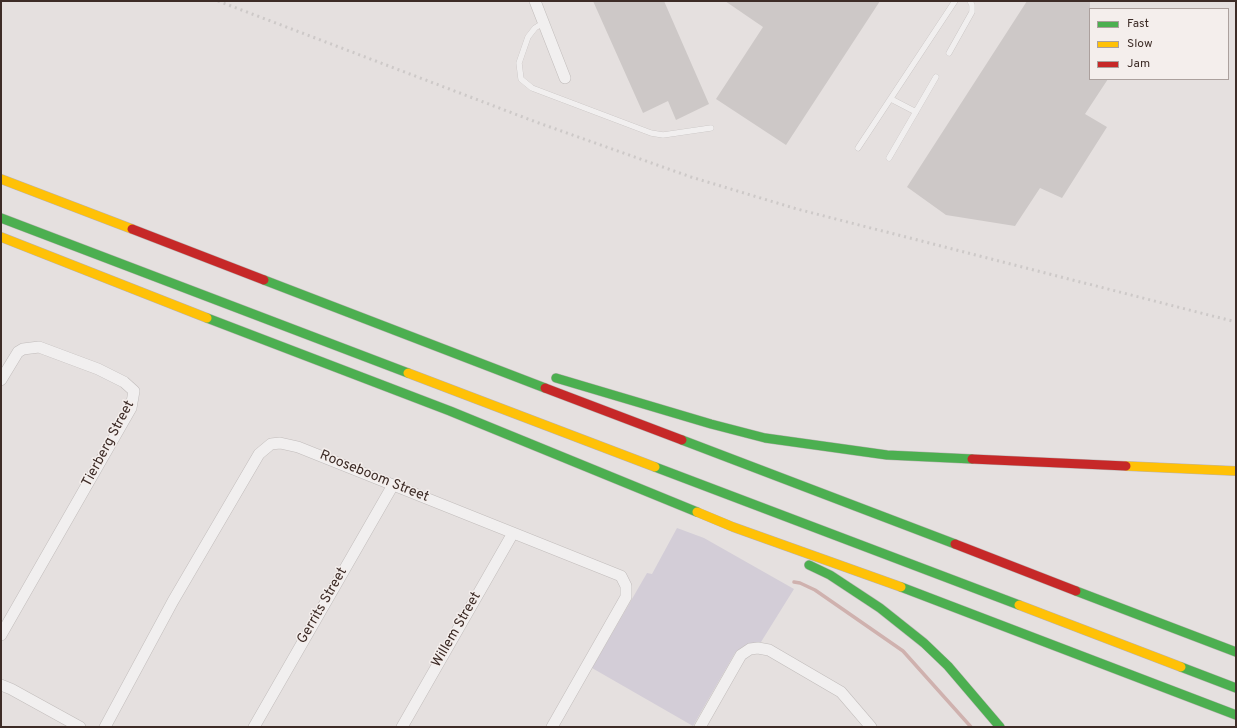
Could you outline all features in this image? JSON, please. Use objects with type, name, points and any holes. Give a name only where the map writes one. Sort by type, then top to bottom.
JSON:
[{"type":"highway","points":[[1,179],[1236,652]]},
{"type":"highway","points":[[1,218],[1236,688]]},
{"type":"highway","points":[[1,237],[82,270],[450,411],[733,527],[848,567],[1236,715]]},
{"type":"highway","points":[[404,333],[508,363]]},
{"type":"highway","points":[[545,374],[711,424],[765,438],[827,448],[887,455],[1236,471]]},
{"type":"highway","points":[[733,527],[830,575],[886,612],[924,643],[948,666],[1000,727]]},
{"type":"street","points":[[535,1],[542,23],[565,78]]},
{"type":"street","name":"Tierberg Street","points":[[1,380],[18,352],[23,349],[39,347],[98,369],[124,382],[134,391],[131,408],[1,635]]},
{"type":"street","name":"Rooseboom Street","points":[[105,727],[173,601],[259,454],[264,448],[271,444],[288,443],[621,576],[626,586],[626,597],[552,727]]},
{"type":"street","name":"Gerrits Street","points":[[254,727],[393,484]]},
{"type":"street","name":"Willem Street","points":[[402,727],[513,533]]},
{"type":"street","points":[[700,727],[741,655],[750,649],[758,648],[770,650],[841,692],[871,727]]},
{"type":"street","points":[[1,685],[80,727]]},
{"type":"lane","points":[[858,148],[955,1]]},
{"type":"lane","points":[[949,53],[971,16],[973,8],[970,1]]},
{"type":"lane","points":[[542,23],[535,28],[528,37],[519,63],[521,79],[532,88],[651,133],[663,135],[711,128]]},
{"type":"lane","points":[[889,158],[936,77]]},
{"type":"lane","points":[[891,99],[916,112]]},
{"type":"shaded area","points":[[677,528],[704,538],[794,589],[761,642],[747,644],[735,653],[693,726],[592,668],[647,573],[652,574]]},
{"type":"building","points":[[593,1],[664,1],[709,104],[676,120],[668,101],[643,113]]},
{"type":"building","points":[[725,1],[880,1],[786,145],[716,99],[763,27]]},
{"type":"building","points":[[1027,1],[1090,1],[1089,80],[1107,80],[1085,114],[1107,127],[1062,198],[1040,188],[1015,226],[946,215],[907,187]]},
{"type":"waterway","points":[[794,582],[800,583],[815,590],[903,651],[971,727]]},
{"type":"railway","points":[[218,1],[536,122],[691,177],[797,209],[1236,322]]},
{"type":"traffic: fast","points":[[1,218],[408,373]]},
{"type":"traffic: fast","points":[[264,280],[545,388]]},
{"type":"traffic: fast","points":[[207,318],[450,411],[697,512]]},
{"type":"traffic: fast","points":[[556,378],[711,424],[765,438],[887,455],[972,459]]},
{"type":"traffic: fast","points":[[682,440],[955,544]]},
{"type":"traffic: fast","points":[[655,467],[1019,605]]},
{"type":"traffic: fast","points":[[809,565],[830,575],[880,608],[924,643],[948,666],[1000,727]]},
{"type":"traffic: fast","points":[[901,587],[1236,715]]},
{"type":"traffic: fast","points":[[1076,591],[1236,652]]},
{"type":"traffic: fast","points":[[1181,667],[1236,688]]},
{"type":"traffic: slow","points":[[1,179],[132,229]]},
{"type":"traffic: slow","points":[[1,237],[207,318]]},
{"type":"traffic: slow","points":[[408,373],[655,467]]},
{"type":"traffic: slow","points":[[1126,466],[1236,471]]},
{"type":"traffic: slow","points":[[697,512],[733,527],[901,587]]},
{"type":"traffic: slow","points":[[1019,605],[1181,667]]},
{"type":"traffic: jam","points":[[132,229],[264,280]]},
{"type":"traffic: jam","points":[[545,388],[682,440]]},
{"type":"traffic: jam","points":[[972,459],[1126,466]]},
{"type":"traffic: jam","points":[[955,544],[1076,591]]}]
